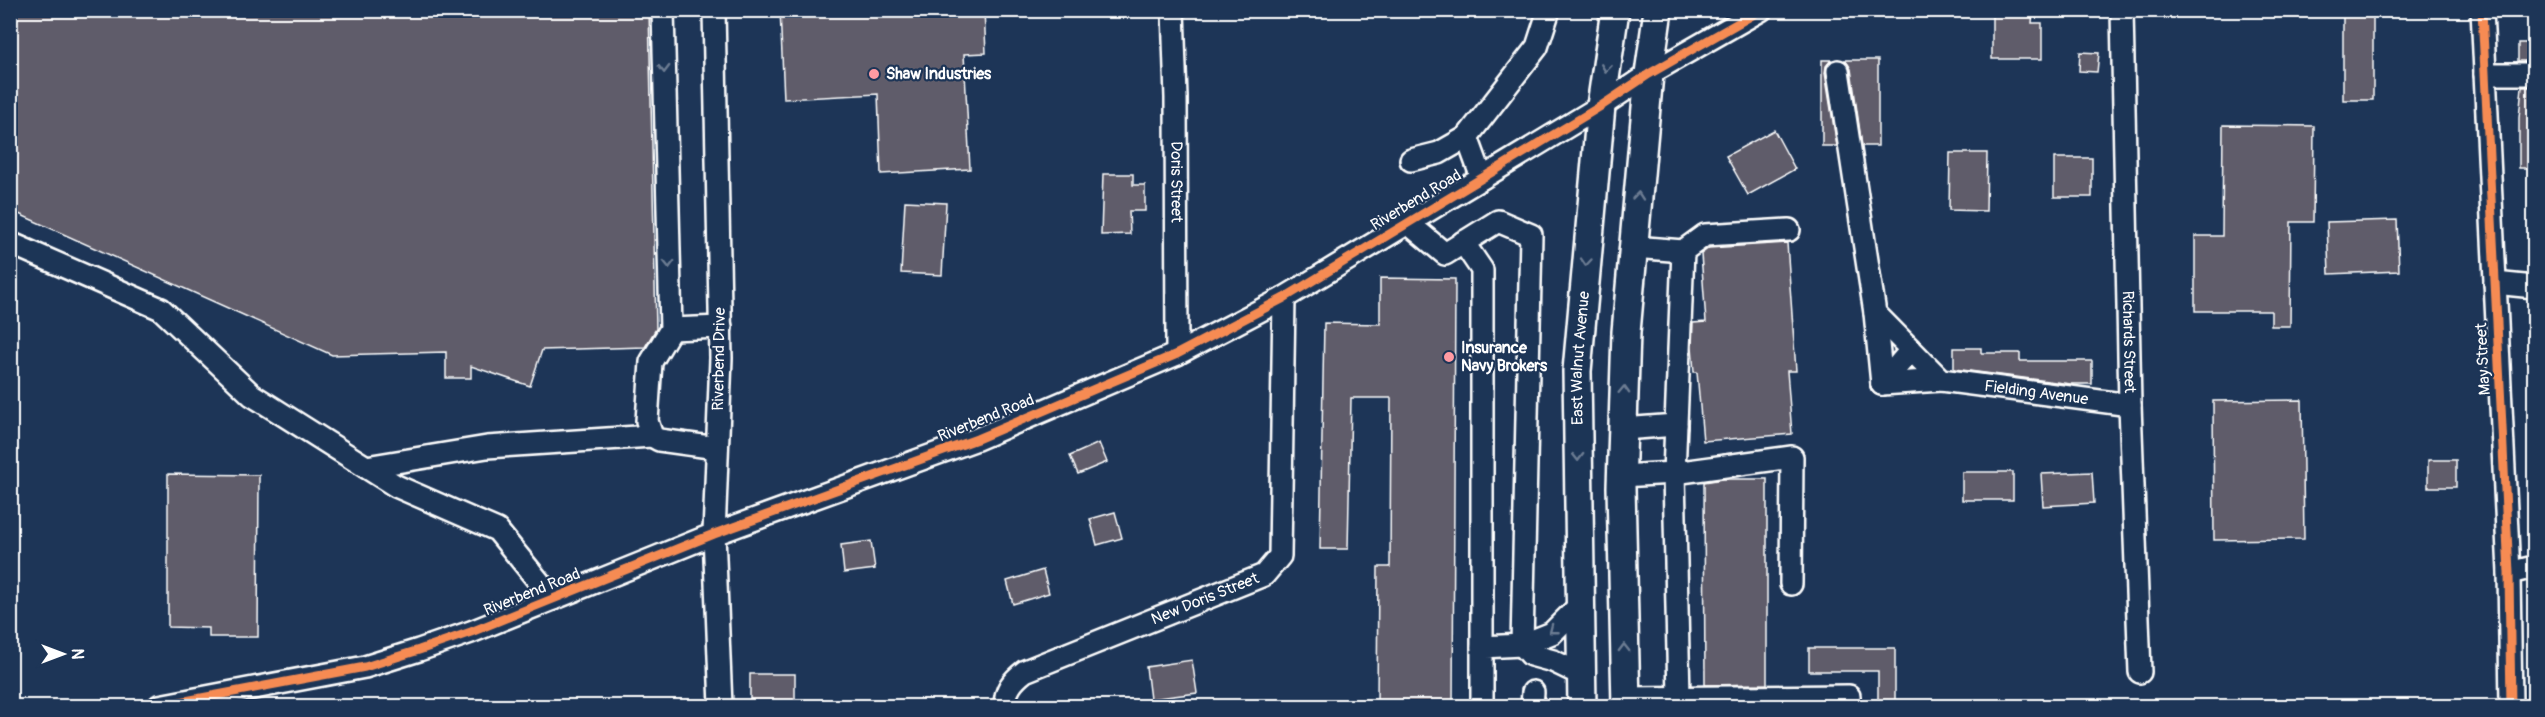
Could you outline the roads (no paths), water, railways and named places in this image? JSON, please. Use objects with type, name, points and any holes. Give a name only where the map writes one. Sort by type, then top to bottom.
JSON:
[{"type":"main road","name":"East Walnut Avenue","points":[[1582,706],[1577,371],[1601,105],[1615,10]]},
{"type":"main road","points":[[1626,702],[1621,476],[1626,332],[1649,74],[1658,10]]},
{"type":"street","points":[[652,436],[647,421],[651,362],[670,329],[663,10]]},
{"type":"street","name":"Riverbend Drive","points":[[714,10],[721,327],[714,534],[721,706]]},
{"type":"street","name":"Doris Street","points":[[1173,10],[1176,98],[1177,354]]},
{"type":"street","points":[[1411,160],[1439,153],[1467,136],[1537,47],[1549,10]]},
{"type":"street","name":"Riverbend Road","points":[[159,706],[365,667],[471,632],[714,534],[977,440],[1177,354],[1284,298],[1649,74],[1761,10]]},
{"type":"street","name":"Richards Street","points":[[2122,10],[2130,405],[2140,672]]},
{"type":"street","name":"May Street","points":[[2482,10],[2509,573],[2511,706]]},
{"type":"street","points":[[1838,70],[1875,314],[1882,384]]},
{"type":"street","points":[[2485,74],[2535,74]]},
{"type":"street","points":[[1467,136],[1482,178]]},
{"type":"street","points":[[1408,223],[1445,254],[1498,221],[1531,235],[1522,645],[1531,655],[1553,661],[1582,675]]},
{"type":"street","points":[[1634,247],[1683,251],[1705,235],[1789,230]]},
{"type":"street","points":[[1463,242],[1482,270],[1482,706]]},
{"type":"street","points":[[10,243],[161,309],[252,395],[396,486],[497,530],[553,599]]},
{"type":"street","points":[[1683,251],[1674,473],[1691,700]]},
{"type":"street","points":[[2494,283],[2535,287]]},
{"type":"street","name":"New Doris Street","points":[[1005,706],[1005,698],[1011,681],[1025,670],[1264,575],[1280,556],[1284,298]]},
{"type":"street","points":[[1875,314],[1941,380]]},
{"type":"street","points":[[670,329],[721,327]]},
{"type":"street","points":[[1882,384],[1911,350]]},
{"type":"street","name":"Fielding Avenue","points":[[1882,384],[1941,380],[2130,405]]},
{"type":"street","points":[[1623,429],[1676,425]]},
{"type":"street","points":[[366,467],[487,447],[652,436],[659,440],[717,448]]},
{"type":"street","points":[[1621,476],[1674,473],[1792,457],[1791,584]]},
{"type":"street","points":[[2509,573],[2535,567]]},
{"type":"street","points":[[1482,647],[1522,645],[1552,633],[1579,606]]},
{"type":"street","points":[[1626,702],[1849,696],[1849,706]]},
{"type":"place","name":"Shaw Industries","points":[[874,74]]},
{"type":"place","name":"Insurance Navy Brokers","points":[[1449,357]]}]
